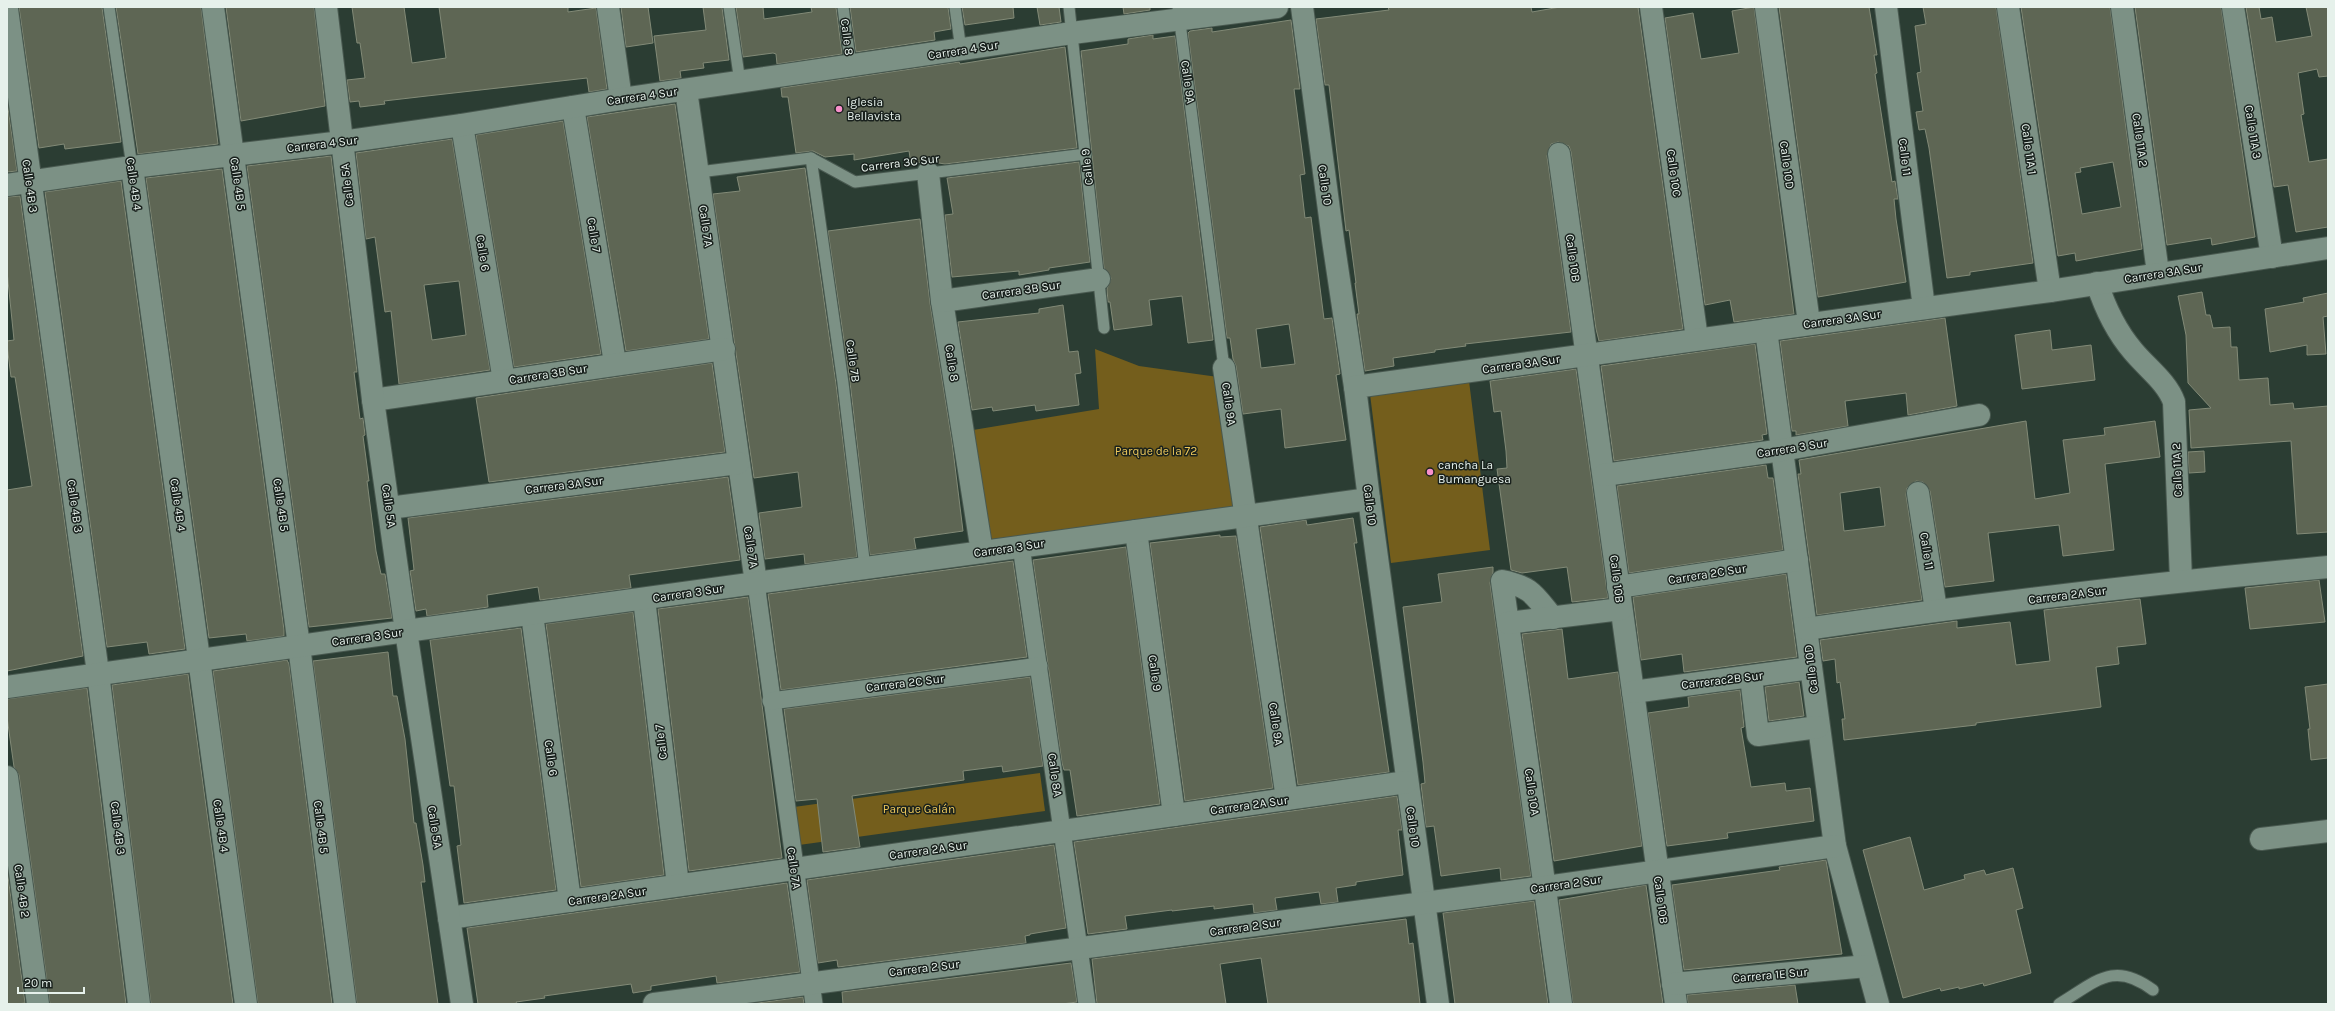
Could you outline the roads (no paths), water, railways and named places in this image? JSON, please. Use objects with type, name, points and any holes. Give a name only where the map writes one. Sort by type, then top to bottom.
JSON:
[{"type":"street","name":"Calle 4B 5","points":[[213,7],[300,646],[345,1004]]},
{"type":"street","name":"Calle 5A","points":[[326,7],[373,400],[462,1004]]},
{"type":"street","points":[[608,7],[621,99]]},
{"type":"street","name":"Carrera 4 Sur","points":[[7,185],[132,167],[342,142],[462,125],[621,99],[850,67],[1072,33],[1178,13],[1277,7]]},
{"type":"street","name":"Calle 10","points":[[1302,7],[1332,240],[1356,387],[1369,499],[1438,1004]]},
{"type":"street","name":"Calle 10C","points":[[1651,7],[1697,339]]},
{"type":"street","name":"Calle 10D","points":[[1766,7],[1809,324]]},
{"type":"street","name":"Calle 11","points":[[1886,7],[1924,308]]},
{"type":"street","name":"Calle 11A 1","points":[[2008,7],[2050,291]]},
{"type":"street","name":"Calle 11A 2","points":[[2122,7],[2158,273]]},
{"type":"street","name":"Calle 11A 3","points":[[2234,7],[2272,257]]},
{"type":"street","name":"Calle 4B 3","points":[[7,9],[98,674],[140,1004]]},
{"type":"street","name":"Calle 7A","points":[[686,90],[724,349],[738,463],[814,1004]]},
{"type":"street","name":"Calle 7","points":[[573,107],[615,363]]},
{"type":"street","name":"Calle 6","points":[[462,125],[504,381]]},
{"type":"street","name":"Calle 10B","points":[[1559,154],[1674,994]]},
{"type":"street","name":"Calle 4B 4","points":[[132,167],[246,1004]]},
{"type":"street","name":"Calle 8","points":[[928,173],[942,301],[982,552]]},
{"type":"street","name":"Carrera 3A Sur","points":[[1356,387],[2050,291],[2158,273],[2328,248]]},
{"type":"street","name":"Carrera 3B Sur","points":[[942,301],[1099,279]]},
{"type":"street","name":"Calle 11A 2","points":[[2097,283],[2106,312],[2133,351],[2171,393],[2174,402],[2180,580]]},
{"type":"street","name":"Calle 10D","points":[[1766,330],[1835,846],[1878,1004]]},
{"type":"street","name":"Carrera 3B Sur","points":[[373,400],[615,363],[724,349]]},
{"type":"street","name":"Calle 9A","points":[[1224,368],[1287,799]]},
{"type":"street","name":"Carrera 3 Sur","points":[[1604,475],[1782,450],[1979,415]]},
{"type":"street","name":"Carrera 3A Sur","points":[[389,508],[738,463]]},
{"type":"street","name":"Calle 11","points":[[1918,493],[1936,610]]},
{"type":"street","name":"Carrera 3 Sur","points":[[7,687],[1369,499]]},
{"type":"street","name":"Calle 9","points":[[1136,531],[1174,815]]},
{"type":"street","name":"Calle 8A","points":[[1021,546],[1040,666],[1078,949],[1087,1004]]},
{"type":"street","name":"Carrera 2C Sur","points":[[1618,587],[1796,560]]},
{"type":"street","name":"Carrera 2A Sur","points":[[1806,630],[1936,610],[2180,580],[2328,567]]},
{"type":"street","name":"Calle 10A","points":[[1553,618],[1533,594],[1522,585],[1502,581],[1562,1004]]},
{"type":"street","name":"Calle 7","points":[[644,599],[678,885]]},
{"type":"street","points":[[1508,623],[1621,609]]},
{"type":"street","name":"Calle 6","points":[[532,614],[570,901]]},
{"type":"street","name":"Carrera 2C Sur","points":[[771,701],[1040,666]]},
{"type":"street","name":"Carrerac2B Sur","points":[[1633,692],[1811,668]]},
{"type":"street","points":[[1751,676],[1758,735],[1818,727]]},
{"type":"street","name":"Calle 4B 2","points":[[7,777],[38,1004]]},
{"type":"street","name":"Carrera 2A Sur","points":[[449,918],[1407,782]]},
{"type":"street","points":[[2260,839],[2328,832]]},
{"type":"street","name":"Carrera 2 Sur","points":[[654,1004],[1546,887],[1835,846]]},
{"type":"street","name":"Carrera 1E Sur","points":[[1674,994],[1867,966]]},
{"type":"lane","name":"Calle 4B 4","points":[[109,7],[132,167]]},
{"type":"lane","points":[[729,7],[740,82]]},
{"type":"lane","name":"Calle 8","points":[[843,7],[850,67]]},
{"type":"lane","points":[[955,7],[961,50]]},
{"type":"lane","name":"Calle 9","points":[[1069,7],[1104,328]]},
{"type":"lane","name":"Calle 9A","points":[[1178,13],[1224,368]]},
{"type":"lane","name":"Carrera 3C Sur","points":[[811,158],[856,182],[1086,154]]},
{"type":"lane","points":[[699,172],[811,158]]},
{"type":"lane","name":"Calle 7B","points":[[811,158],[844,384],[865,568]]},
{"type":"lane","points":[[2059,1004],[2109,975],[2122,974],[2141,981],[2153,990]]},
{"type":"place","name":"Iglesia Bellavista","points":[[839,109]]},
{"type":"place","name":"cancha La Bumanguesa","points":[[1430,472]]},
{"type":"park label","name":"Parque de la 72","points":[[1156,451]]},
{"type":"park label","name":"Parque Galán","points":[[919,809]]}]
